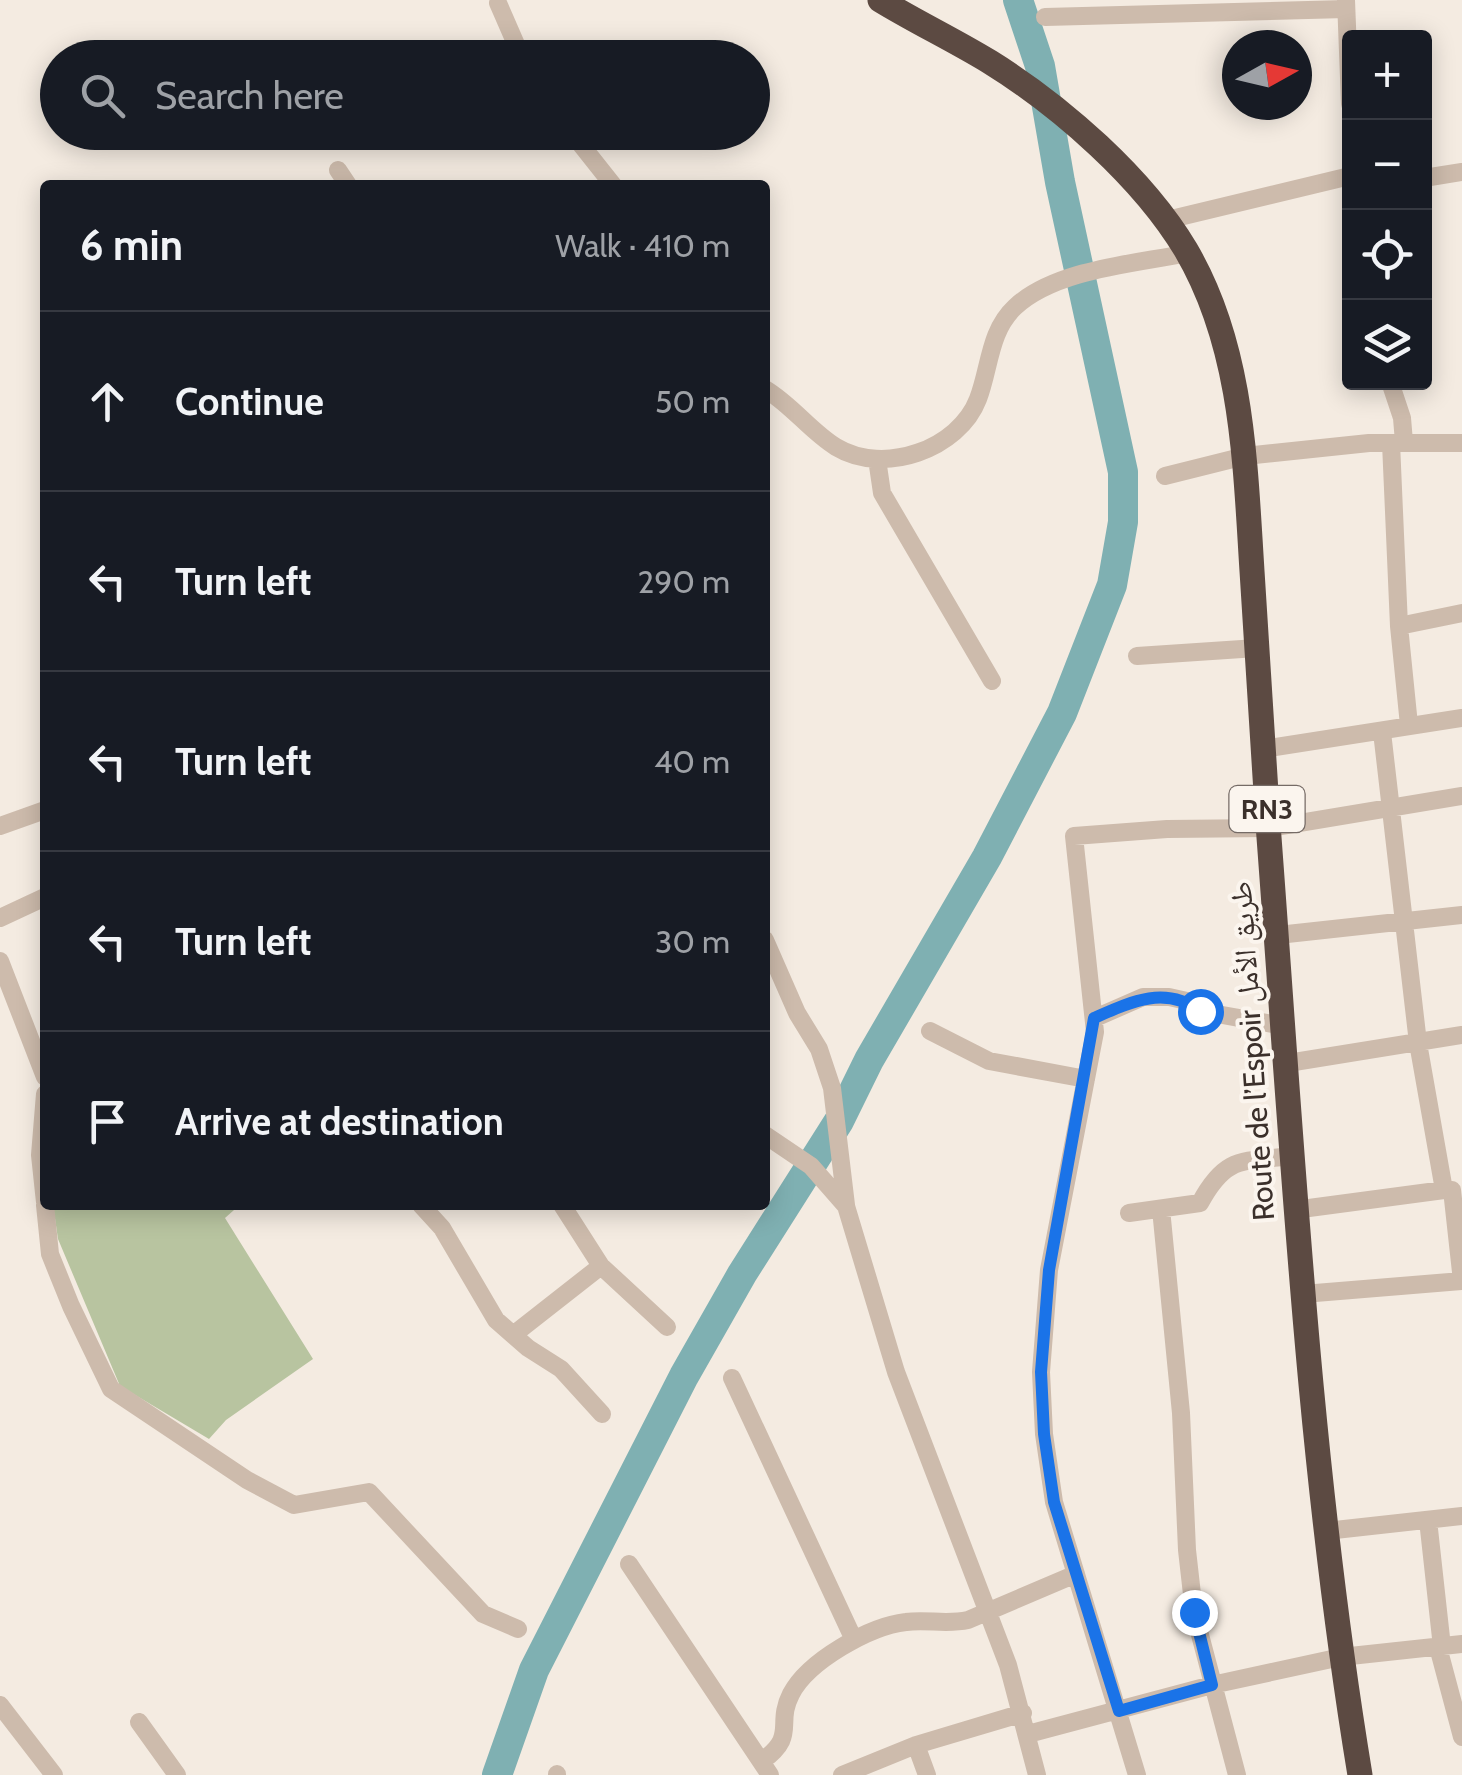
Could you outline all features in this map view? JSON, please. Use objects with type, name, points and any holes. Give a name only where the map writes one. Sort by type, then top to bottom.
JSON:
[{"type":"highway","name":"Route de l’Espoir طريق الأمل","points":[[880,0],[990,62],[1046,101],[1096,143],[1167,220],[1212,302],[1226,347],[1245,456],[1288,1064],[1294,1210],[1355,1774]]},
{"type":"street","points":[[498,3],[514,40]]},
{"type":"street","points":[[1044,17],[1346,4],[1347,30]]},
{"type":"street","points":[[585,150],[609,180]]},
{"type":"street","points":[[1432,177],[1462,172]]},
{"type":"street","points":[[1167,220],[1342,178]]},
{"type":"street","points":[[770,393],[841,450],[877,459],[900,458],[930,448],[959,430],[980,396],[999,330],[1011,310],[1029,296],[1082,275],[1188,253]]},
{"type":"street","points":[[1393,390],[1402,418],[1397,443],[1399,626],[1409,725]]},
{"type":"street","points":[[1165,476],[1245,456],[1397,443],[1462,444]]},
{"type":"street","points":[[877,459],[882,493],[992,681]]},
{"type":"street","points":[[1399,626],[1462,613]]},
{"type":"street","points":[[1137,656],[1257,648]]},
{"type":"street","points":[[1263,748],[1462,718]]},
{"type":"street","points":[[1303,1294],[1462,1281],[1453,1190],[1418,1043],[1382,732]]},
{"type":"street","points":[[1137,1775],[1054,1502],[1044,1434],[1041,1372],[1049,1270],[1094,1018],[1074,836],[1167,829],[1269,828],[1462,796]]},
{"type":"street","points":[[0,826],[40,812]]},
{"type":"street","points":[[0,918],[40,899]]},
{"type":"street","points":[[1278,936],[1462,915]]},
{"type":"street","points":[[0,960],[40,1064]]},
{"type":"street","points":[[771,970],[819,1049],[832,1088],[839,1121],[846,1206],[896,1372],[1023,1713],[1037,1775]]},
{"type":"street","points":[[1094,1018],[1144,997],[1168,997],[1187,1002],[1200,1011],[1284,1026]]},
{"type":"street","points":[[930,1031],[989,1061],[1086,1079]]},
{"type":"street","points":[[1288,1064],[1462,1035]]},
{"type":"street","points":[[770,1138],[811,1166],[846,1206]]},
{"type":"street","points":[[1130,1213],[1200,1203],[1210,1184],[1226,1167],[1292,1156]]},
{"type":"street","points":[[1294,1210],[1453,1190]]},
{"type":"street","points":[[1161,1208],[1181,1413],[1194,1612],[1237,1775]]},
{"type":"street","points":[[46,1210],[50,1254],[70,1306],[111,1389],[247,1480],[294,1506],[370,1492],[483,1614],[518,1629]]},
{"type":"street","points":[[426,1210],[442,1228],[496,1320],[561,1370],[602,1414]]},
{"type":"street","points":[[565,1210],[601,1266],[667,1326]]},
{"type":"street","points":[[513,1335],[601,1266]]},
{"type":"street","points":[[732,1378],[854,1640]]},
{"type":"street","points":[[1326,1531],[1462,1516]]},
{"type":"street","points":[[1428,1520],[1440,1647],[1462,1737]]},
{"type":"street","points":[[629,1564],[766,1768],[780,1748],[787,1701],[794,1687],[854,1640],[883,1626],[924,1621],[951,1624],[1076,1574]]},
{"type":"street","points":[[1028,1734],[1212,1685],[1341,1657],[1462,1644]]},
{"type":"street","points":[[0,1705],[54,1775]]},
{"type":"street","points":[[842,1775],[916,1745],[1023,1713]]},
{"type":"street","points":[[139,1722],[177,1775]]},
{"type":"street","points":[[916,1745],[927,1775]]},
{"type":"green space","points":[[54,1210],[234,1210],[225,1218],[313,1359],[226,1420],[209,1439],[120,1386],[58,1239]]},
{"type":"waterway","points":[[497,1775],[534,1670],[684,1376],[742,1274],[839,1121],[869,1060],[987,857],[1062,713],[1112,585],[1123,522],[1123,472],[1060,182],[1040,66],[1018,0]]},
{"type":"route","points":[[1194,1612],[1212,1685],[1119,1711],[1054,1502],[1044,1434],[1041,1372],[1049,1270],[1094,1018],[1144,997],[1168,997],[1187,1002],[1200,1011]]}]
